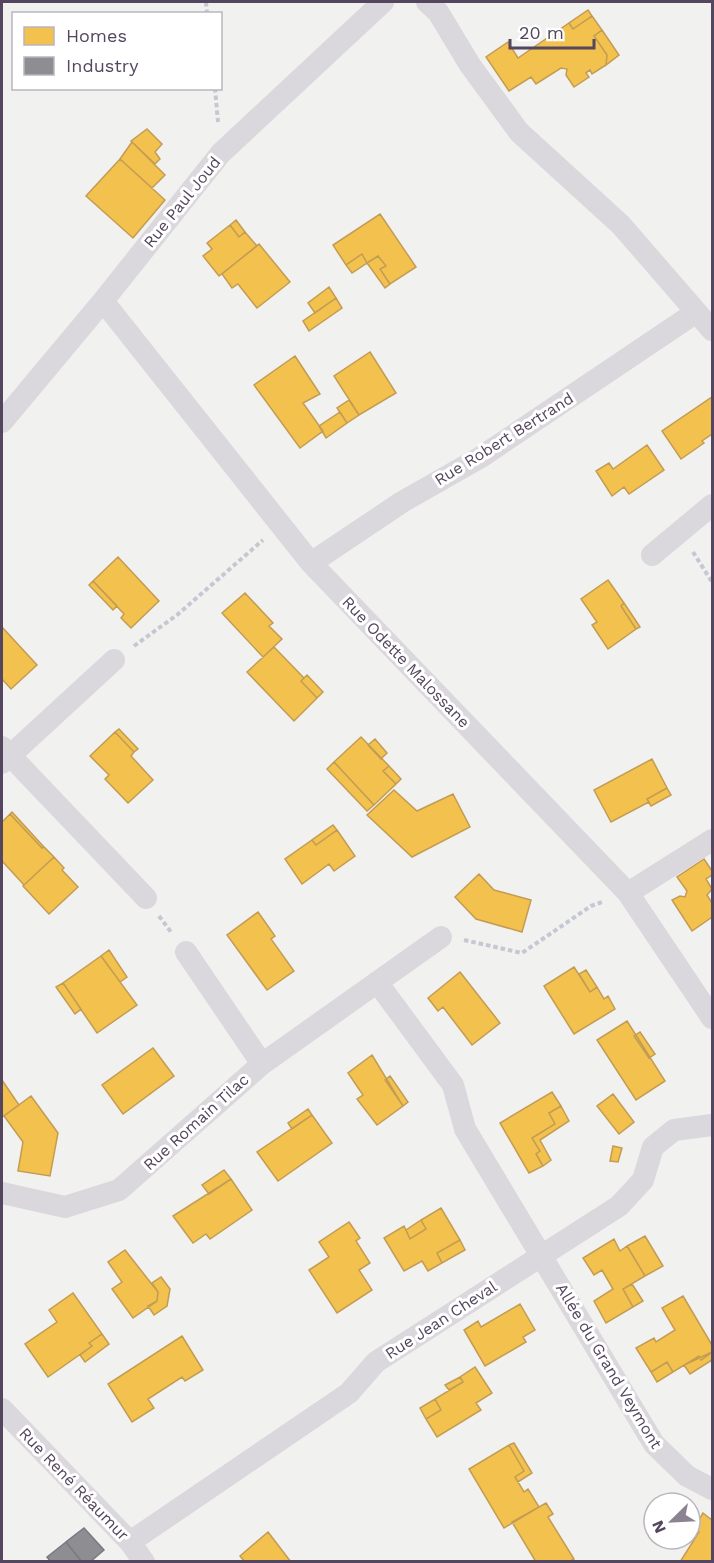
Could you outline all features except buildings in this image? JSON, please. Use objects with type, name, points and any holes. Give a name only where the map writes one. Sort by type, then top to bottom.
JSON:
[{"type":"street","name":"Rue Paul Joud","points":[[2,422],[103,301],[221,153],[383,2]]},
{"type":"street","points":[[427,2],[438,12],[470,65],[519,132],[621,225],[712,330]]},
{"type":"street","name":"Rue Odette Malossane","points":[[103,301],[311,562],[628,893],[712,1018]]},
{"type":"street","name":"Rue Robert Bertrand","points":[[311,562],[402,502],[481,457],[695,313]]},
{"type":"street","points":[[651,555],[712,505]]},
{"type":"street","points":[[114,660],[4,755],[146,898]]},
{"type":"street","points":[[628,893],[712,840]]},
{"type":"street","points":[[262,1064],[441,937]]},
{"type":"street","name":"Rue Romain Tilac","points":[[2,1193],[64,1207],[120,1190],[262,1064],[186,952]]},
{"type":"street","name":"Allée du Grand Veymont","points":[[377,982],[453,1085],[465,1129],[654,1444],[687,1476],[712,1489]]},
{"type":"street","name":"Rue Jean Cheval","points":[[130,1542],[350,1393],[376,1362],[619,1206],[643,1180],[653,1147],[674,1130],[712,1125]]},
{"type":"street","name":"Rue René Réaumur","points":[[2,1409],[130,1542],[144,1562]]},
{"type":"path","points":[[114,660],[177,615],[281,525]]},
{"type":"path","points":[[679,532],[712,582]]},
{"type":"path","points":[[441,937],[522,953],[591,906],[628,893]]},
{"type":"path","points":[[146,898],[186,952]]}]
